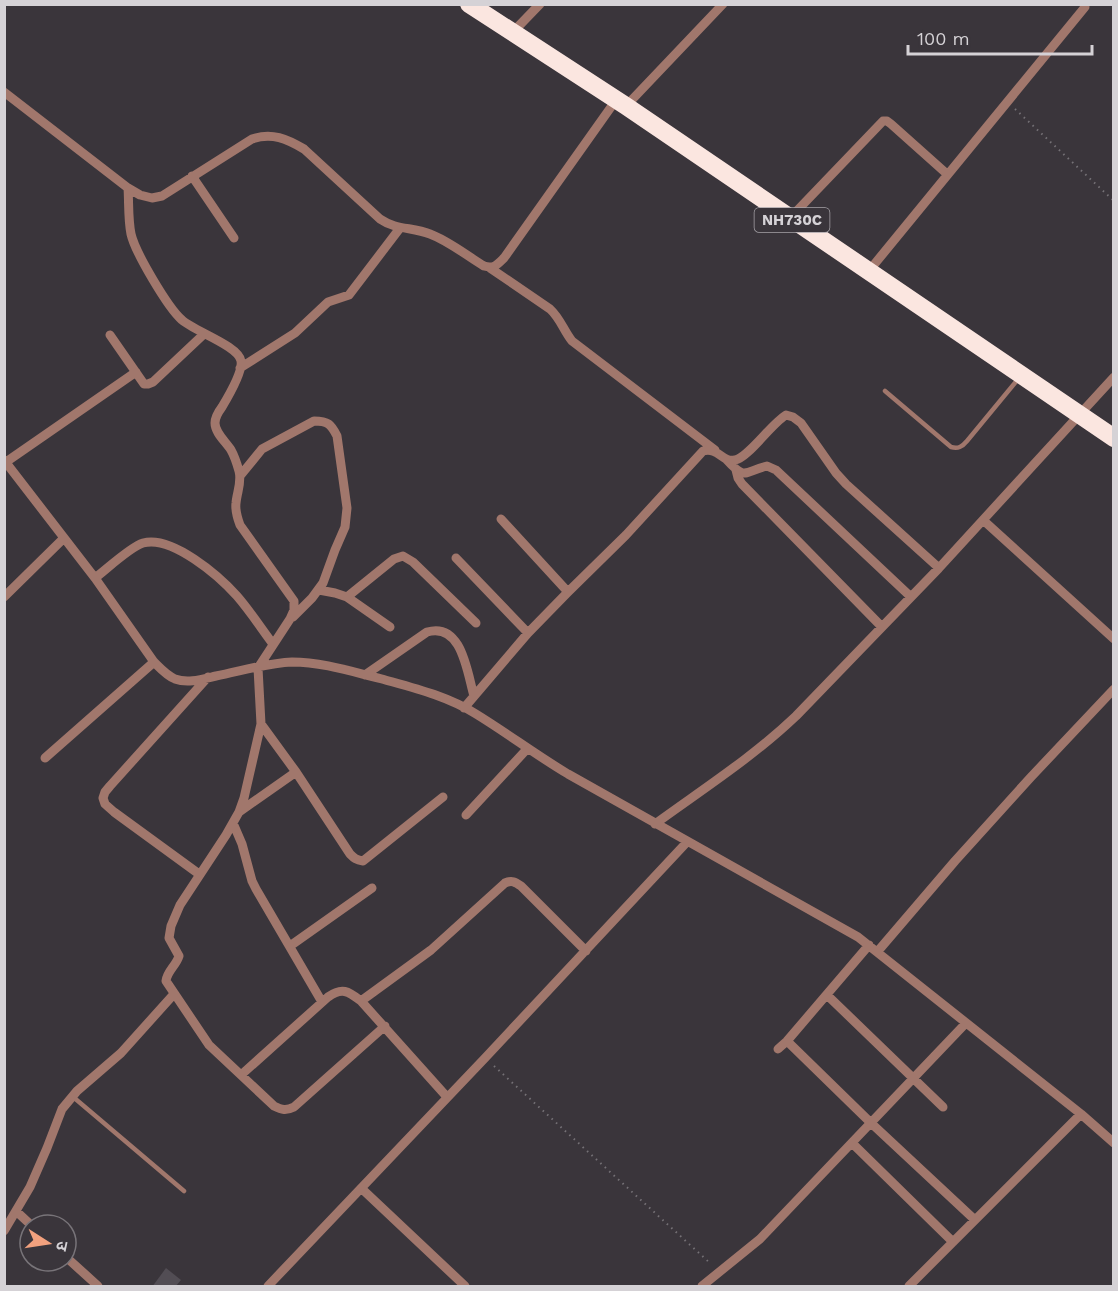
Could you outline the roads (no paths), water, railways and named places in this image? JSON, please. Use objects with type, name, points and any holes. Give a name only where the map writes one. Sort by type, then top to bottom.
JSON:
[{"type":"highway","name":"NH730C","points":[[469,4],[621,103],[1113,438]]},
{"type":"street","points":[[512,33],[540,4]]},
{"type":"street","points":[[490,268],[504,258],[621,103],[723,4]]},
{"type":"street","points":[[868,272],[1085,7]]},
{"type":"street","points":[[4,92],[128,188],[140,195],[152,198],[162,196],[252,139],[261,136],[271,135],[304,149],[389,225],[433,235],[490,268],[550,309],[558,317],[572,341],[726,459],[736,470],[746,473],[767,466],[776,470],[911,597]]},
{"type":"street","points":[[790,218],[883,122],[891,123],[947,174]]},
{"type":"street","points":[[192,177],[234,238]]},
{"type":"street","points":[[128,188],[131,235],[165,298],[181,320],[230,348],[238,354],[241,361],[240,368],[214,422],[231,451],[240,476]]},
{"type":"street","points":[[240,368],[295,333],[328,302],[349,295],[400,228]]},
{"type":"street","points":[[110,335],[144,384],[148,384],[153,382],[204,334]]},
{"type":"street","points":[[136,372],[5,461],[165,674],[178,680],[194,681],[291,662],[365,675],[449,700],[475,713],[568,774],[834,922],[874,948],[1081,1114],[1113,1143]]},
{"type":"street","points":[[655,824],[777,735],[911,597],[1113,377]]},
{"type":"street","points":[[726,459],[737,460],[778,420],[786,415],[793,417],[801,423],[846,484],[939,567]]},
{"type":"street","points":[[290,620],[294,610],[294,601],[246,535],[236,514],[240,476],[262,449],[314,421],[324,421],[332,426],[337,436],[347,508],[345,527],[319,590],[290,620],[258,668],[261,724],[244,798],[233,823],[180,905],[171,926],[169,938],[179,956],[169,971],[166,981],[210,1045],[281,1110],[288,1111],[294,1107],[385,1026]]},
{"type":"street","points":[[464,708],[528,633],[626,535],[704,451],[716,452]]},
{"type":"street","points":[[736,470],[738,478],[746,488],[882,627]]},
{"type":"street","points":[[501,519],[568,592]]},
{"type":"street","points":[[983,520],[1113,639]]},
{"type":"street","points":[[4,597],[64,538]]},
{"type":"street","points":[[95,578],[136,546],[145,543],[164,544],[175,548],[229,588],[273,644]]},
{"type":"street","points":[[347,597],[394,559],[403,556],[413,562],[476,623]]},
{"type":"street","points":[[456,558],[528,633]]},
{"type":"street","points":[[319,590],[347,597],[390,627]]},
{"type":"street","points":[[365,675],[427,632],[434,630],[452,636],[459,646],[474,696]]},
{"type":"street","points":[[45,758],[154,662]]},
{"type":"street","points":[[200,874],[114,812],[105,804],[103,798],[110,786],[208,678]]},
{"type":"street","points":[[778,1049],[1113,689]]},
{"type":"street","points":[[261,724],[353,858],[363,861],[443,797]]},
{"type":"street","points":[[466,814],[527,749]]},
{"type":"street","points":[[239,812],[296,772]]},
{"type":"street","points":[[233,823],[242,844],[252,881],[322,1002]]},
{"type":"street","points":[[268,1287],[687,842]]},
{"type":"street","points":[[361,1001],[431,950],[510,881],[521,886],[586,951]]},
{"type":"street","points":[[290,946],[372,888]]},
{"type":"street","points":[[241,1075],[322,1002],[336,992],[343,991],[351,993],[361,1001],[447,1097]]},
{"type":"street","points":[[4,1231],[40,1166],[62,1108],[72,1096],[121,1053],[174,994]]},
{"type":"street","points":[[827,995],[943,1107]]},
{"type":"street","points":[[702,1287],[760,1239],[966,1023]]},
{"type":"street","points":[[787,1041],[975,1220]]},
{"type":"street","points":[[909,1287],[1081,1114]]},
{"type":"street","points":[[852,1143],[953,1242]]},
{"type":"street","points":[[361,1188],[465,1287]]},
{"type":"street","points":[[78,1268],[98,1287]]},
{"type":"lane","points":[[885,391],[951,447],[957,449],[967,441],[1021,376]]},
{"type":"lane","points":[[72,1096],[184,1191]]}]
